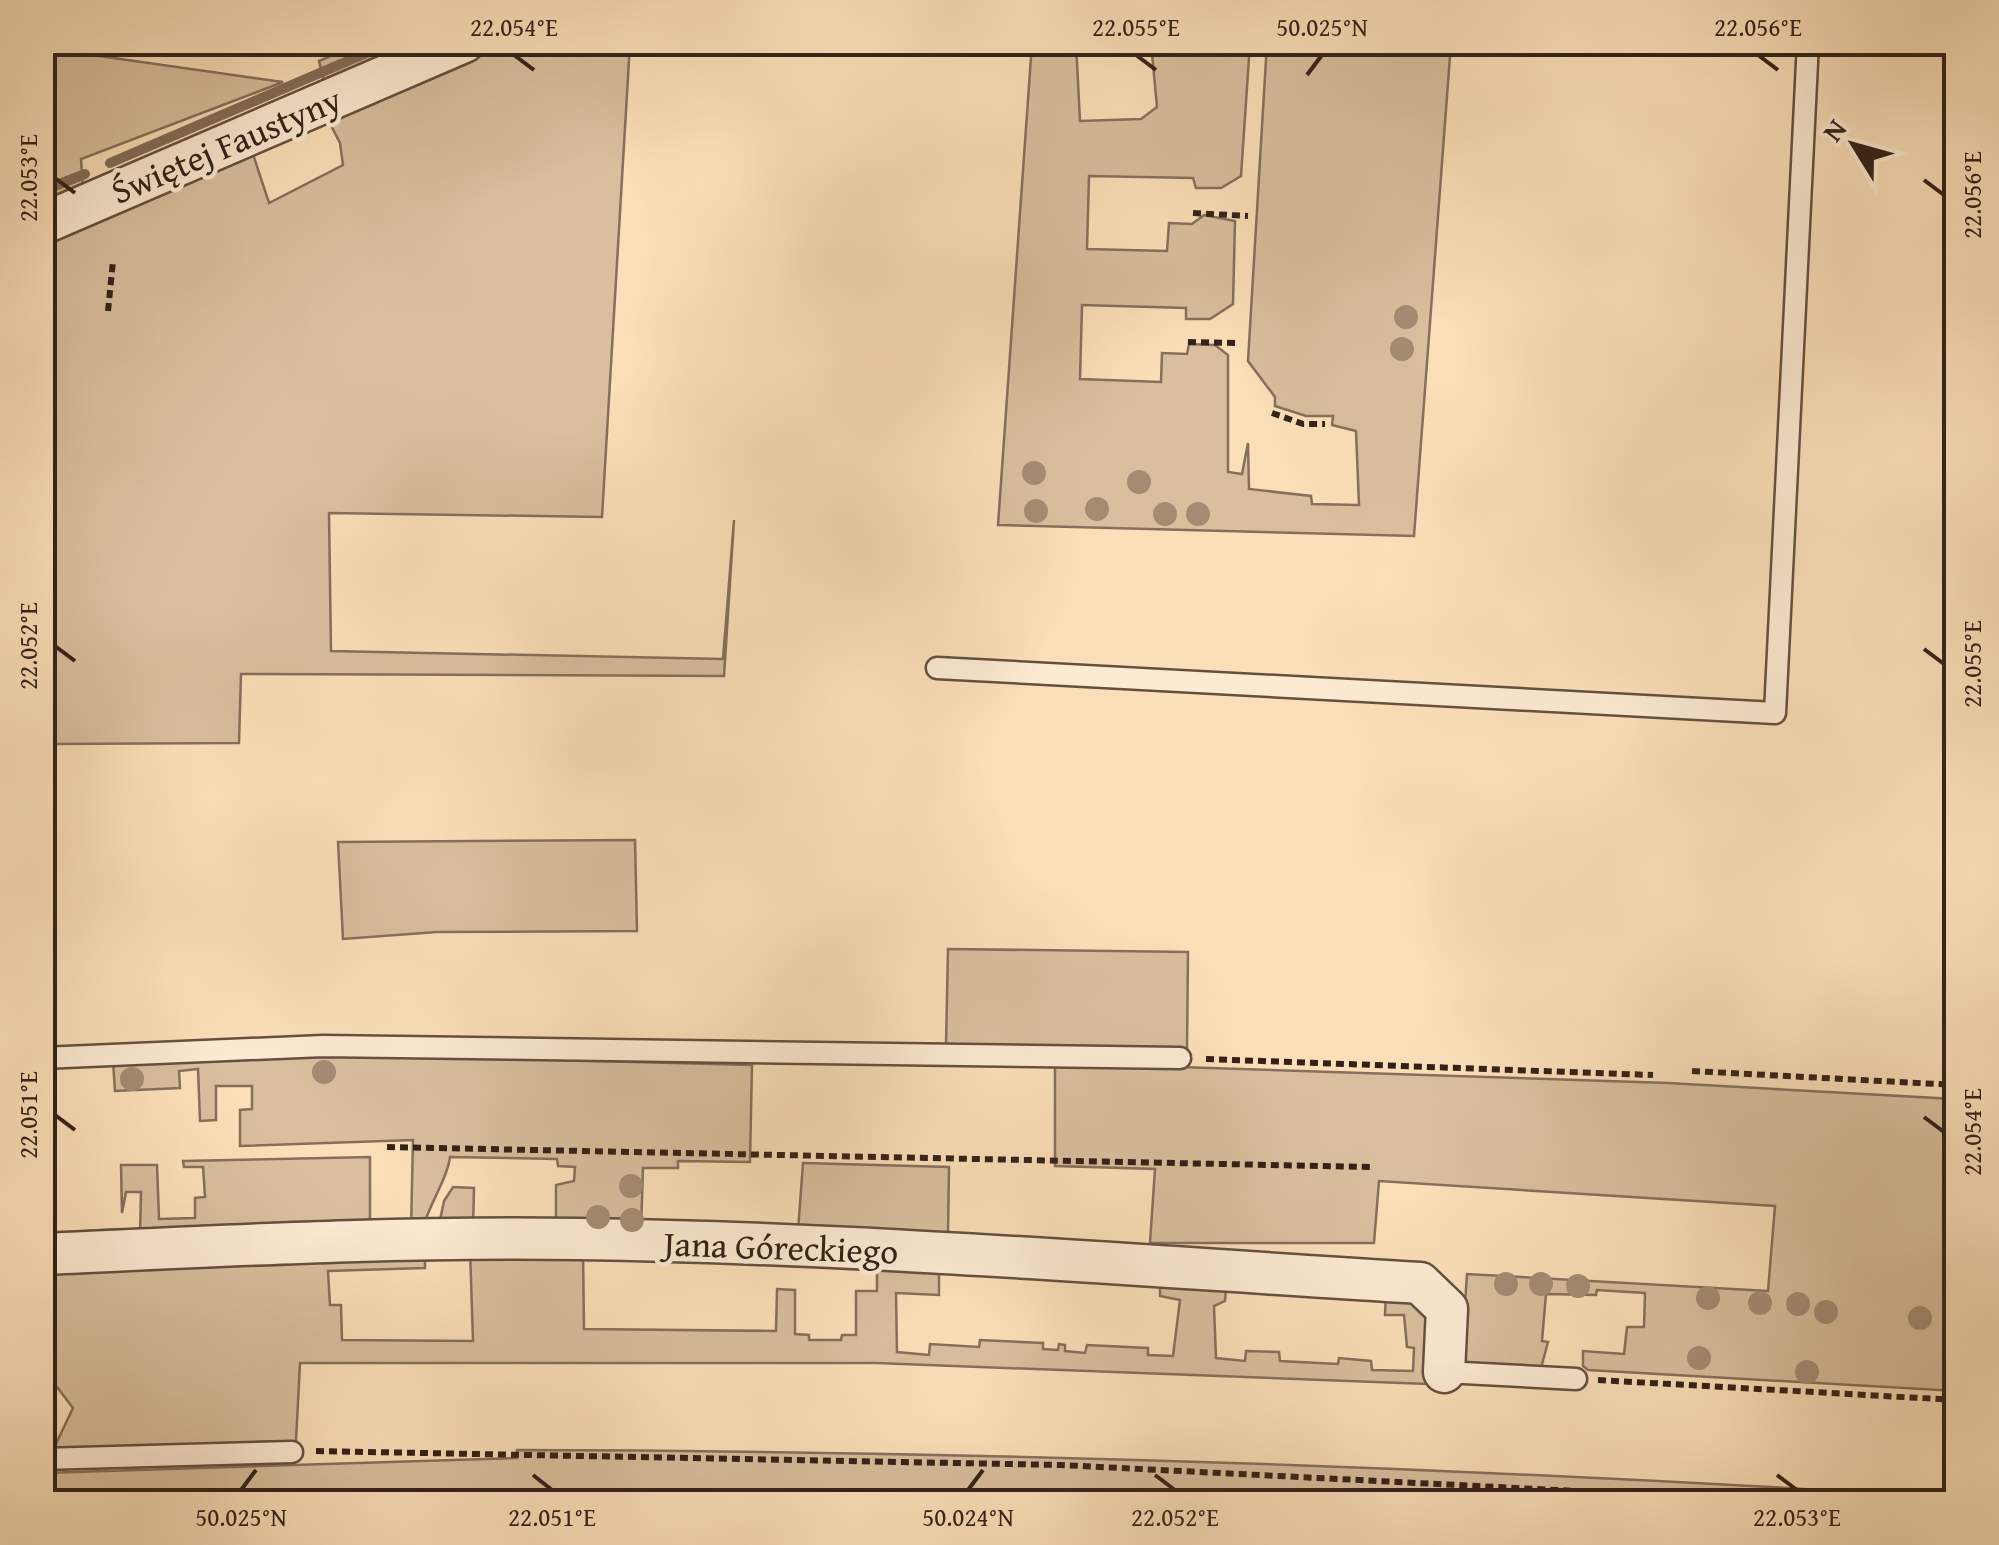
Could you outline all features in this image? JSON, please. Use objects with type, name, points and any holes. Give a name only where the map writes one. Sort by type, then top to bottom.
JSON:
[{"type":"street","name":"Świętej Faustyny","points":[[42,224],[452,45]]},
{"type":"street","name":"Jana Góreckiego","points":[[42,1254],[374,1240],[580,1239],[824,1246],[1420,1283],[1446,1309],[1444,1372]]},
{"type":"lane","points":[[937,668],[1775,713],[1808,42]]},
{"type":"lane","points":[[42,1058],[324,1046],[1180,1058]]},
{"type":"lane","points":[[1444,1372],[1576,1379]]},
{"type":"lane","points":[[42,1459],[292,1452]]},
{"type":"path","points":[[1193,213],[1248,216]]},
{"type":"path","points":[[108,311],[113,261]]},
{"type":"path","points":[[1188,342],[1240,343]]},
{"type":"path","points":[[1272,413],[1303,424],[1325,424]]},
{"type":"path","points":[[1180,1058],[1652,1075]]},
{"type":"path","points":[[1692,1071],[1956,1084]]},
{"type":"path","points":[[387,1146],[1370,1167]]},
{"type":"path","points":[[1576,1379],[1956,1400]]},
{"type":"path","points":[[292,1452],[1061,1465],[1794,1502]]},
{"type":"shaded area","points":[[360,43],[428,43],[326,89],[319,61]]},
{"type":"shaded area","points":[[499,43],[630,43],[602,517],[329,513],[331,651],[723,659],[734,520],[724,676],[241,674],[239,743],[51,744],[42,664],[42,240],[251,148],[269,203],[343,165],[340,143],[326,116]]},
{"type":"shaded area","points":[[1032,43],[1076,43],[1080,121],[1141,119],[1157,107],[1151,43],[1250,43],[1241,176],[1221,188],[1196,188],[1193,178],[1089,176],[1087,249],[1167,251],[1169,223],[1192,224],[1204,215],[1235,221],[1233,304],[1210,319],[1186,319],[1186,308],[1082,305],[1080,379],[1161,382],[1162,353],[1187,354],[1189,344],[1215,345],[1228,355],[1228,472],[1242,474],[1248,443],[1249,489],[1311,496],[1312,504],[1359,505],[1356,431],[1332,425],[1333,416],[1306,416],[1275,406],[1275,397],[1248,361],[1267,43],[1451,43],[1414,536],[998,525]]},
{"type":"shaded area","points":[[43,48],[283,82],[81,159],[83,189],[43,204]]},
{"type":"shaded area","points":[[635,840],[637,931],[437,932],[343,939],[338,842]]},
{"type":"shaded area","points":[[948,949],[1188,952],[1187,1049],[946,1045]]},
{"type":"shaded area","points":[[369,1055],[752,1065],[750,1162],[678,1161],[678,1168],[643,1168],[641,1230],[556,1230],[556,1185],[574,1181],[575,1167],[558,1166],[557,1159],[450,1157],[422,1230],[411,1229],[413,1140],[240,1146],[240,1110],[252,1109],[252,1086],[216,1086],[216,1120],[200,1121],[198,1069],[179,1071],[180,1088],[115,1091],[113,1061]]},
{"type":"shaded area","points":[[1055,1063],[1668,1083],[1954,1099],[1956,1391],[1588,1370],[1583,1366],[1583,1351],[1624,1354],[1627,1327],[1644,1327],[1645,1293],[1597,1290],[1596,1295],[1546,1294],[1542,1341],[1548,1342],[1541,1368],[1461,1363],[1467,1274],[1768,1291],[1775,1206],[1379,1181],[1374,1243],[1150,1243],[1155,1169],[1055,1166]]},
{"type":"shaded area","points":[[370,1157],[370,1229],[140,1237],[141,1192],[126,1192],[122,1213],[121,1165],[157,1165],[159,1219],[195,1218],[195,1198],[205,1197],[203,1167],[184,1167],[183,1161]]},
{"type":"shaded area","points":[[42,1163],[51,1163],[52,1171],[50,1233],[119,1229],[118,1238],[43,1240]]},
{"type":"shaded area","points":[[803,1163],[949,1167],[948,1234],[798,1231]]},
{"type":"shaded area","points":[[453,1187],[474,1188],[473,1230],[438,1230],[444,1201]]},
{"type":"shaded area","points":[[583,1248],[584,1329],[776,1331],[777,1289],[795,1290],[795,1334],[809,1335],[809,1340],[841,1340],[842,1335],[856,1335],[856,1291],[877,1291],[877,1268],[939,1271],[939,1295],[896,1293],[897,1352],[929,1355],[930,1344],[979,1347],[980,1340],[1043,1343],[1043,1349],[1058,1350],[1059,1344],[1065,1345],[1065,1351],[1085,1353],[1087,1345],[1148,1348],[1148,1355],[1173,1356],[1180,1300],[1160,1296],[1160,1280],[1226,1287],[1225,1301],[1214,1306],[1216,1358],[1245,1361],[1246,1351],[1279,1352],[1280,1361],[1338,1364],[1339,1358],[1371,1361],[1372,1370],[1413,1371],[1414,1348],[1407,1347],[1404,1315],[1385,1315],[1386,1291],[1405,1291],[1430,1317],[1427,1384],[876,1363],[300,1363],[296,1441],[54,1448],[73,1408],[57,1387],[43,1390],[43,1265],[425,1250],[425,1268],[328,1271],[330,1305],[341,1305],[342,1340],[473,1341],[470,1249]]},
{"type":"shaded area","points":[[517,1450],[1237,1463],[1776,1487],[1956,1498],[1956,1502],[83,1502],[82,1497],[43,1498],[43,1473],[517,1458]]},
{"type":"waterway","points":[[110,163],[392,42]]},
{"type":"waterway","points":[[42,191],[85,174]]}]
